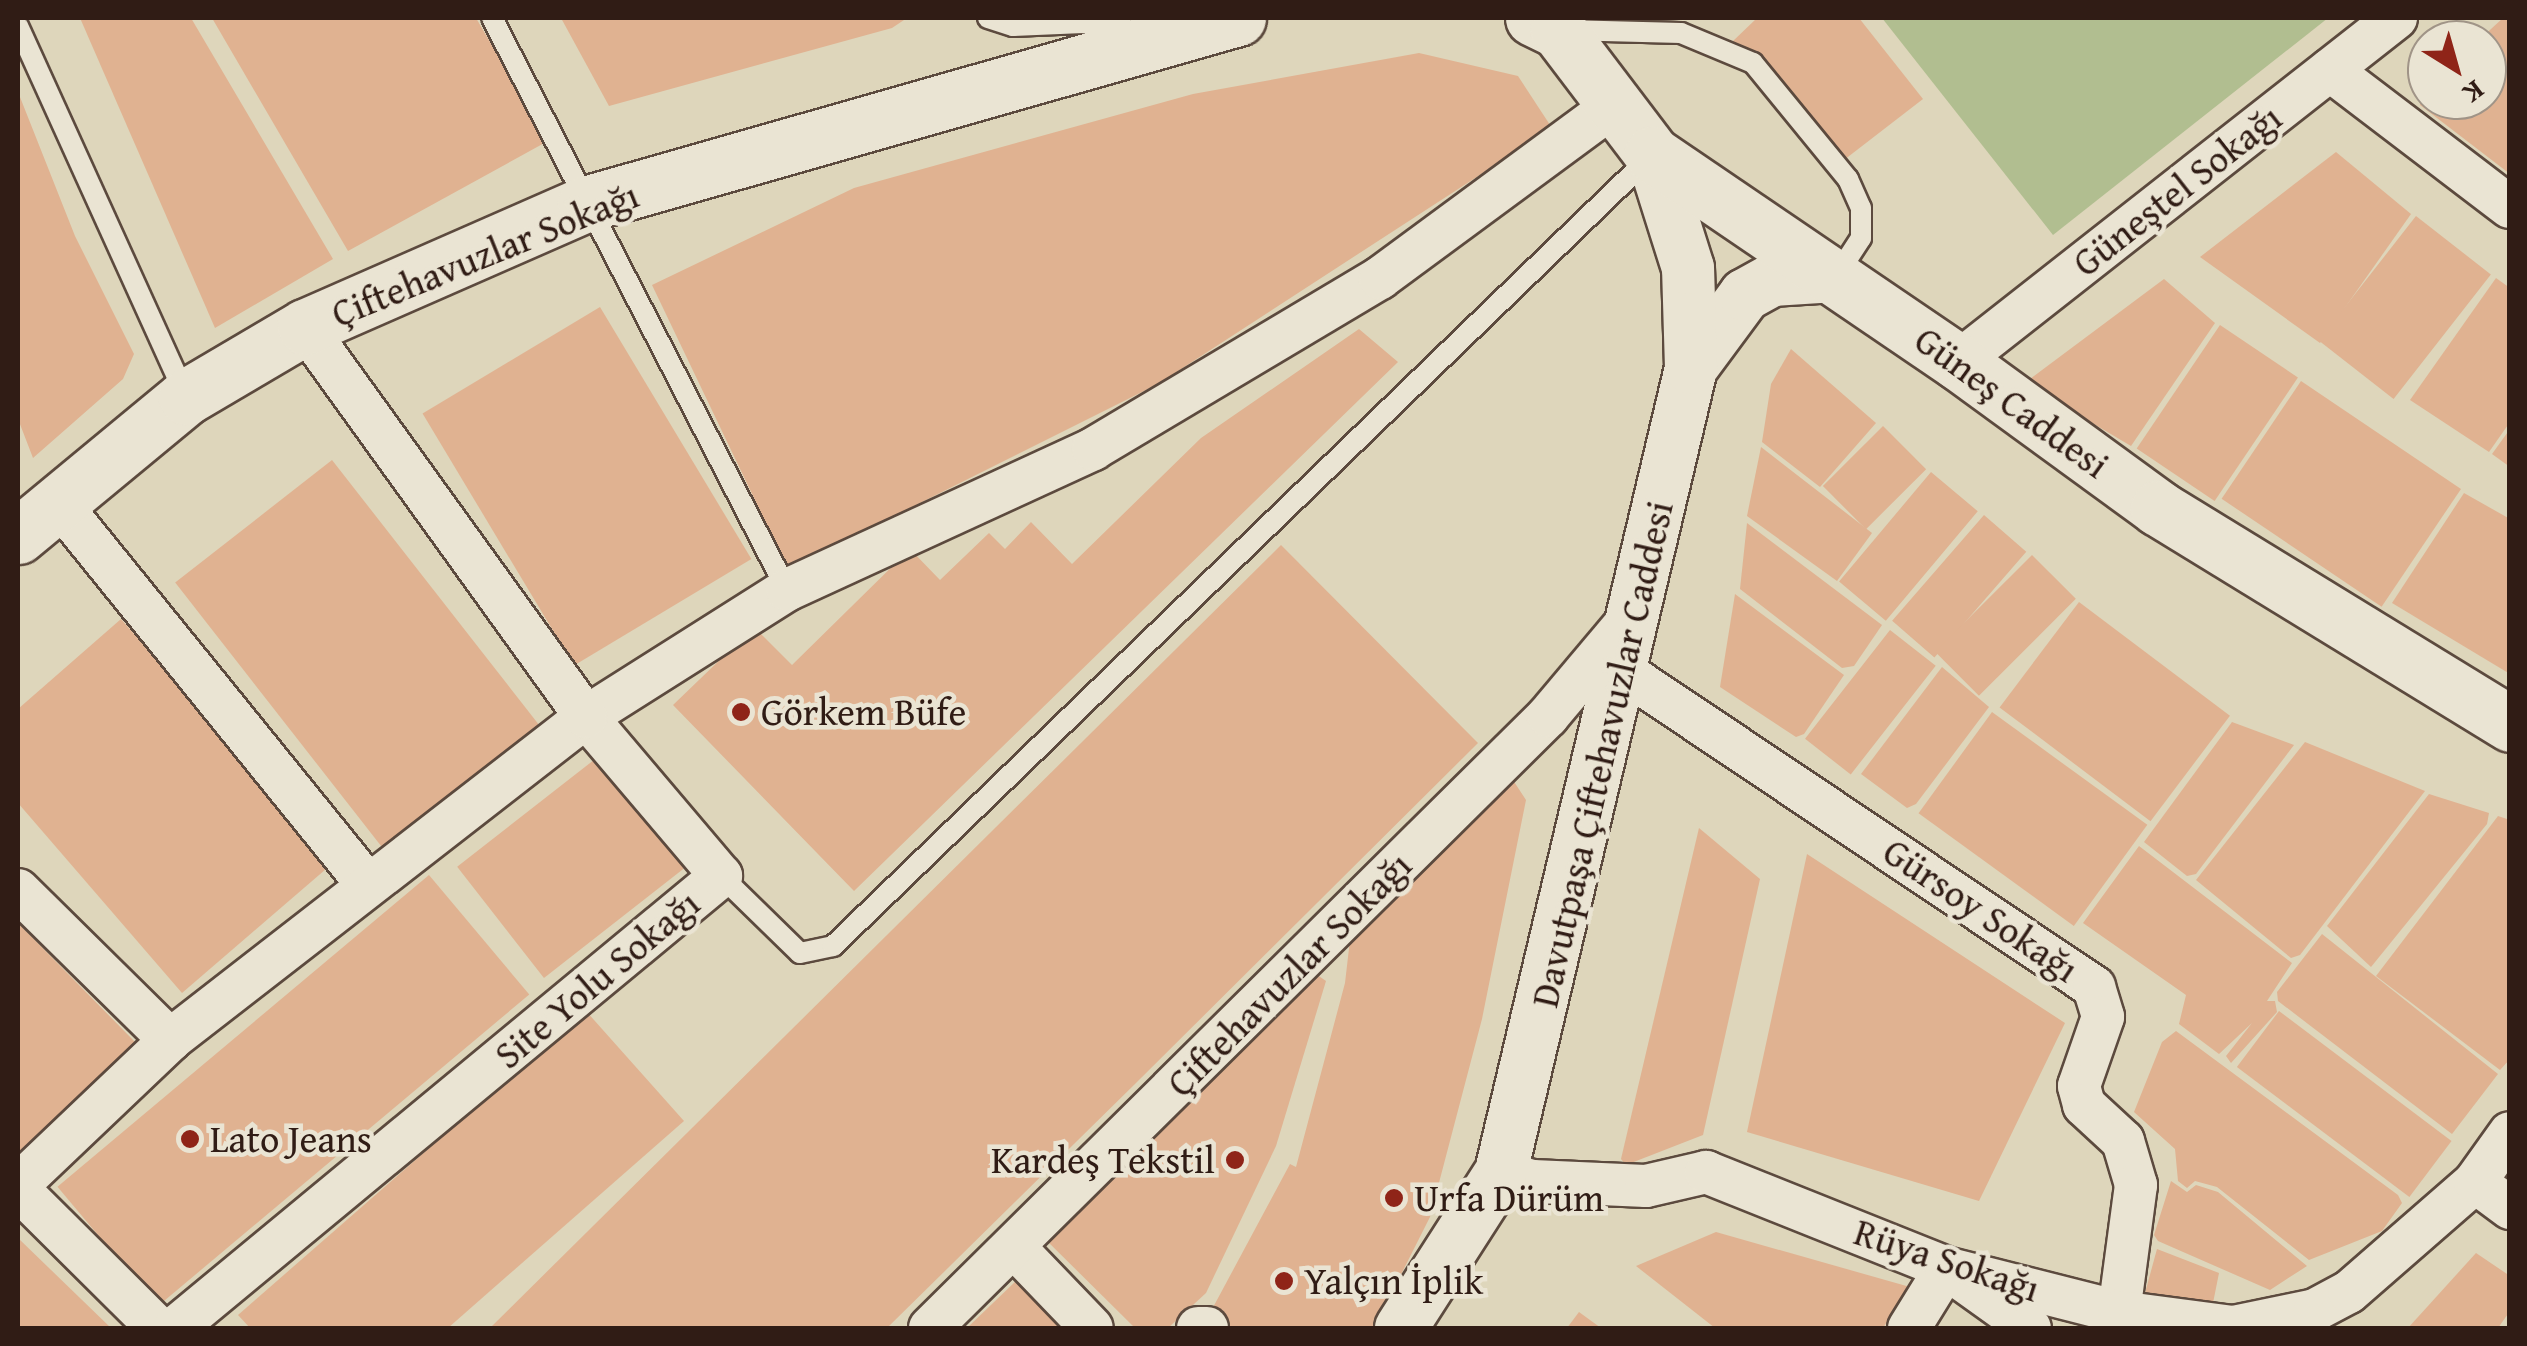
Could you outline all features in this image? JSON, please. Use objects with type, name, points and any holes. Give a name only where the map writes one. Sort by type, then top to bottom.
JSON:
[{"type":"main road","name":"Çiftehavuzlar Sokağı","points":[[37,519],[186,396],[306,327],[585,204],[1238,18]]},
{"type":"main road","name":"Güneş Caddesi","points":[[1549,22],[1652,154],[1836,276],[2158,508],[2510,724]]},
{"type":"street","name":"Güneştel Sokağı","points":[[1958,362],[2396,18]]},
{"type":"street","points":[[2330,70],[2510,207]]},
{"type":"street","points":[[158,1328],[18,1187],[170,1040],[366,882],[586,717],[787,590],[1093,449],[1380,278],[1612,106]]},
{"type":"street","name":"Davutpaşa Çiftehavuzlar Caddesi","points":[[1402,1328],[1502,1172],[1624,672],[1691,368],[1688,268],[1652,154]]},
{"type":"street","points":[[1691,368],[1746,295],[1772,280],[1836,276]]},
{"type":"street","name":"Site Yolu Sokağı","points":[[175,1328],[720,876],[586,717],[306,327]]},
{"type":"street","points":[[37,519],[366,882]]},
{"type":"street","name":"Çiftehavuzlar Sokağı","points":[[930,1328],[1548,716],[1637,610]]},
{"type":"street","name":"Gürsoy Sokağı","points":[[1624,672],[2094,987],[2103,1017],[2078,1086],[2084,1105],[2123,1141],[2136,1185],[2119,1312]]},
{"type":"street","points":[[18,890],[170,1040]]},
{"type":"street","name":"Rüya Sokağı","points":[[1502,1172],[1533,1182],[1646,1186],[1706,1172],[1946,1268],[2119,1312],[2233,1326],[2315,1310],[2362,1282],[2475,1182],[2510,1134]]},
{"type":"street","points":[[2475,1182],[2510,1208]]},
{"type":"street","points":[[1014,1247],[1092,1328]]},
{"type":"street","points":[[1910,1328],[1946,1268],[2030,1328]]},
{"type":"street","points":[[1198,1328],[1207,1328]]},
{"type":"lane","points":[[492,18],[787,590]]},
{"type":"lane","points":[[988,18],[1013,26],[1123,27],[1162,40]]},
{"type":"lane","points":[[1549,22],[1682,33],[1753,62],[1825,148],[1861,208],[1861,238],[1836,276]]},
{"type":"lane","points":[[18,26],[186,396]]},
{"type":"lane","points":[[720,876],[800,952],[834,946],[1652,154]]},
{"type":"green space","points":[[1882,18],[2328,18],[2053,235]]},
{"type":"building","points":[[80,18],[191,18],[333,259],[215,328]]},
{"type":"building","points":[[212,18],[476,18],[548,141],[348,251]]},
{"type":"building","points":[[561,18],[907,18],[892,28],[609,106]]},
{"type":"building","points":[[1757,18],[1859,18],[1923,99],[1831,170],[1732,42]]},
{"type":"building","points":[[2510,18],[2510,174],[2440,120],[2507,120],[2507,20],[2501,20]]},
{"type":"building","points":[[1419,53],[1518,76],[1552,128],[1158,384],[788,569],[652,285],[854,188],[1193,94]]},
{"type":"building","points":[[18,92],[75,236],[134,354],[123,379],[33,458],[18,419]]},
{"type":"building","points":[[2336,152],[2411,214],[2320,343],[2200,257]]},
{"type":"building","points":[[2416,216],[2491,274],[2394,399],[2319,341]]},
{"type":"building","points":[[2496,278],[2510,288],[2510,422],[2489,452],[2410,400]]},
{"type":"building","points":[[2164,279],[2215,323],[2131,446],[2040,392],[2030,379]]},
{"type":"building","points":[[600,307],[751,559],[574,666],[423,414]]},
{"type":"building","points":[[2220,325],[2298,378],[2215,501],[2137,449]]},
{"type":"building","points":[[1359,329],[1398,362],[854,891],[673,705],[754,627],[792,665],[910,549],[940,580],[989,533],[1005,549],[1031,522],[1072,564],[1201,438]]},
{"type":"building","points":[[1791,349],[1876,423],[1820,487],[1762,442],[1771,384]]},
{"type":"building","points":[[2301,381],[2461,489],[2382,607],[2222,499]]},
{"type":"building","points":[[1883,426],[1926,469],[1866,529],[1823,486]]},
{"type":"building","points":[[2510,429],[2510,467],[2492,454]]},
{"type":"building","points":[[1761,447],[1872,533],[1837,581],[1747,516]]},
{"type":"building","points":[[332,460],[539,726],[383,848],[175,583]]},
{"type":"building","points":[[1931,472],[1978,511],[1886,621],[1839,582]]},
{"type":"building","points":[[2464,493],[2510,519],[2510,674],[2392,603]]},
{"type":"building","points":[[1984,515],[2026,552],[1934,657],[1892,621]]},
{"type":"building","points":[[1747,523],[1882,625],[1854,666],[1842,668],[1740,589]]},
{"type":"building","points":[[1281,545],[1478,743],[1136,1083],[887,1328],[490,1328]]},
{"type":"building","points":[[2032,555],[2076,599],[1979,696],[1935,652]]},
{"type":"building","points":[[1735,594],[1844,675],[1804,734],[1796,737],[1720,687]]},
{"type":"building","points":[[2079,602],[2230,716],[2151,821],[2000,707]]},
{"type":"building","points":[[121,619],[333,863],[182,993],[18,803],[18,709]]},
{"type":"building","points":[[1890,630],[1936,666],[1851,774],[1805,739]]},
{"type":"building","points":[[1942,667],[1989,707],[1916,804],[1907,808],[1861,774]]},
{"type":"building","points":[[1992,712],[2147,825],[2074,926],[1919,813]]},
{"type":"building","points":[[2232,722],[2294,745],[2196,874],[2187,876],[2144,842]]},
{"type":"building","points":[[2305,742],[2425,791],[2300,955],[2291,958],[2196,880]]},
{"type":"building","points":[[599,756],[686,867],[544,978],[457,867]]},
{"type":"building","points":[[1507,771],[1526,800],[1482,1019],[1430,1217],[1374,1328],[1233,1328],[1210,1313],[1290,1164],[1296,1167],[1345,983],[1351,931]]},
{"type":"building","points":[[2429,794],[2489,813],[2487,824],[2371,967],[2327,926]]},
{"type":"building","points":[[2498,816],[2510,820],[2510,1059],[2500,1070],[2376,976]]},
{"type":"building","points":[[1699,828],[1760,879],[1703,1135],[1626,1165],[1621,1159]]},
{"type":"building","points":[[2139,846],[2292,963],[2267,1001],[2275,1001],[2277,1012],[2231,1063],[2226,1056],[2252,1023],[2219,1054],[2179,1024],[2186,995],[2083,923]]},
{"type":"building","points":[[1807,854],[2065,1023],[1979,1201],[1747,1132]]},
{"type":"building","points":[[429,875],[529,995],[158,1306],[57,1187]]},
{"type":"building","points":[[18,923],[135,1042],[18,1158]]},
{"type":"building","points":[[2322,934],[2498,1074],[2452,1134],[2278,1001],[2277,992]]},
{"type":"building","points":[[1313,972],[1326,981],[1276,1146],[1206,1293],[1168,1328],[1135,1328],[1042,1236]]},
{"type":"building","points":[[586,1011],[684,1121],[448,1328],[250,1328],[238,1315]]},
{"type":"building","points":[[2279,1011],[2452,1141],[2409,1197],[2237,1067]]},
{"type":"building","points":[[2176,1031],[2398,1195],[2402,1203],[2382,1231],[2309,1260],[2217,1187],[2195,1181],[2187,1188],[2178,1181],[2175,1149],[2134,1112],[2162,1042]]},
{"type":"building","points":[[2171,1181],[2187,1192],[2196,1185],[2218,1192],[2307,1266],[2270,1290],[2158,1241],[2154,1235]]},
{"type":"building","points":[[1716,1232],[1910,1287],[1883,1328],[1715,1328],[1636,1266]]},
{"type":"building","points":[[18,1238],[111,1328],[18,1328]]},
{"type":"building","points":[[2157,1249],[2219,1273],[2212,1308],[2204,1312],[2145,1293]]},
{"type":"building","points":[[2476,1253],[2510,1276],[2510,1311],[2498,1328],[2408,1328]]},
{"type":"building","points":[[1018,1279],[1066,1328],[967,1328]]},
{"type":"building","points":[[1579,1312],[1601,1328],[1567,1328]]},
{"type":"place","name":"Görkem Büfe","points":[[741,712]]},
{"type":"place","name":"Lato Jeans","points":[[190,1139]]},
{"type":"place","name":"Kardeş Tekstil","points":[[1235,1160]]},
{"type":"place","name":"Urfa Dürüm","points":[[1394,1198]]},
{"type":"place","name":"Yalçın İplik","points":[[1284,1281]]}]
